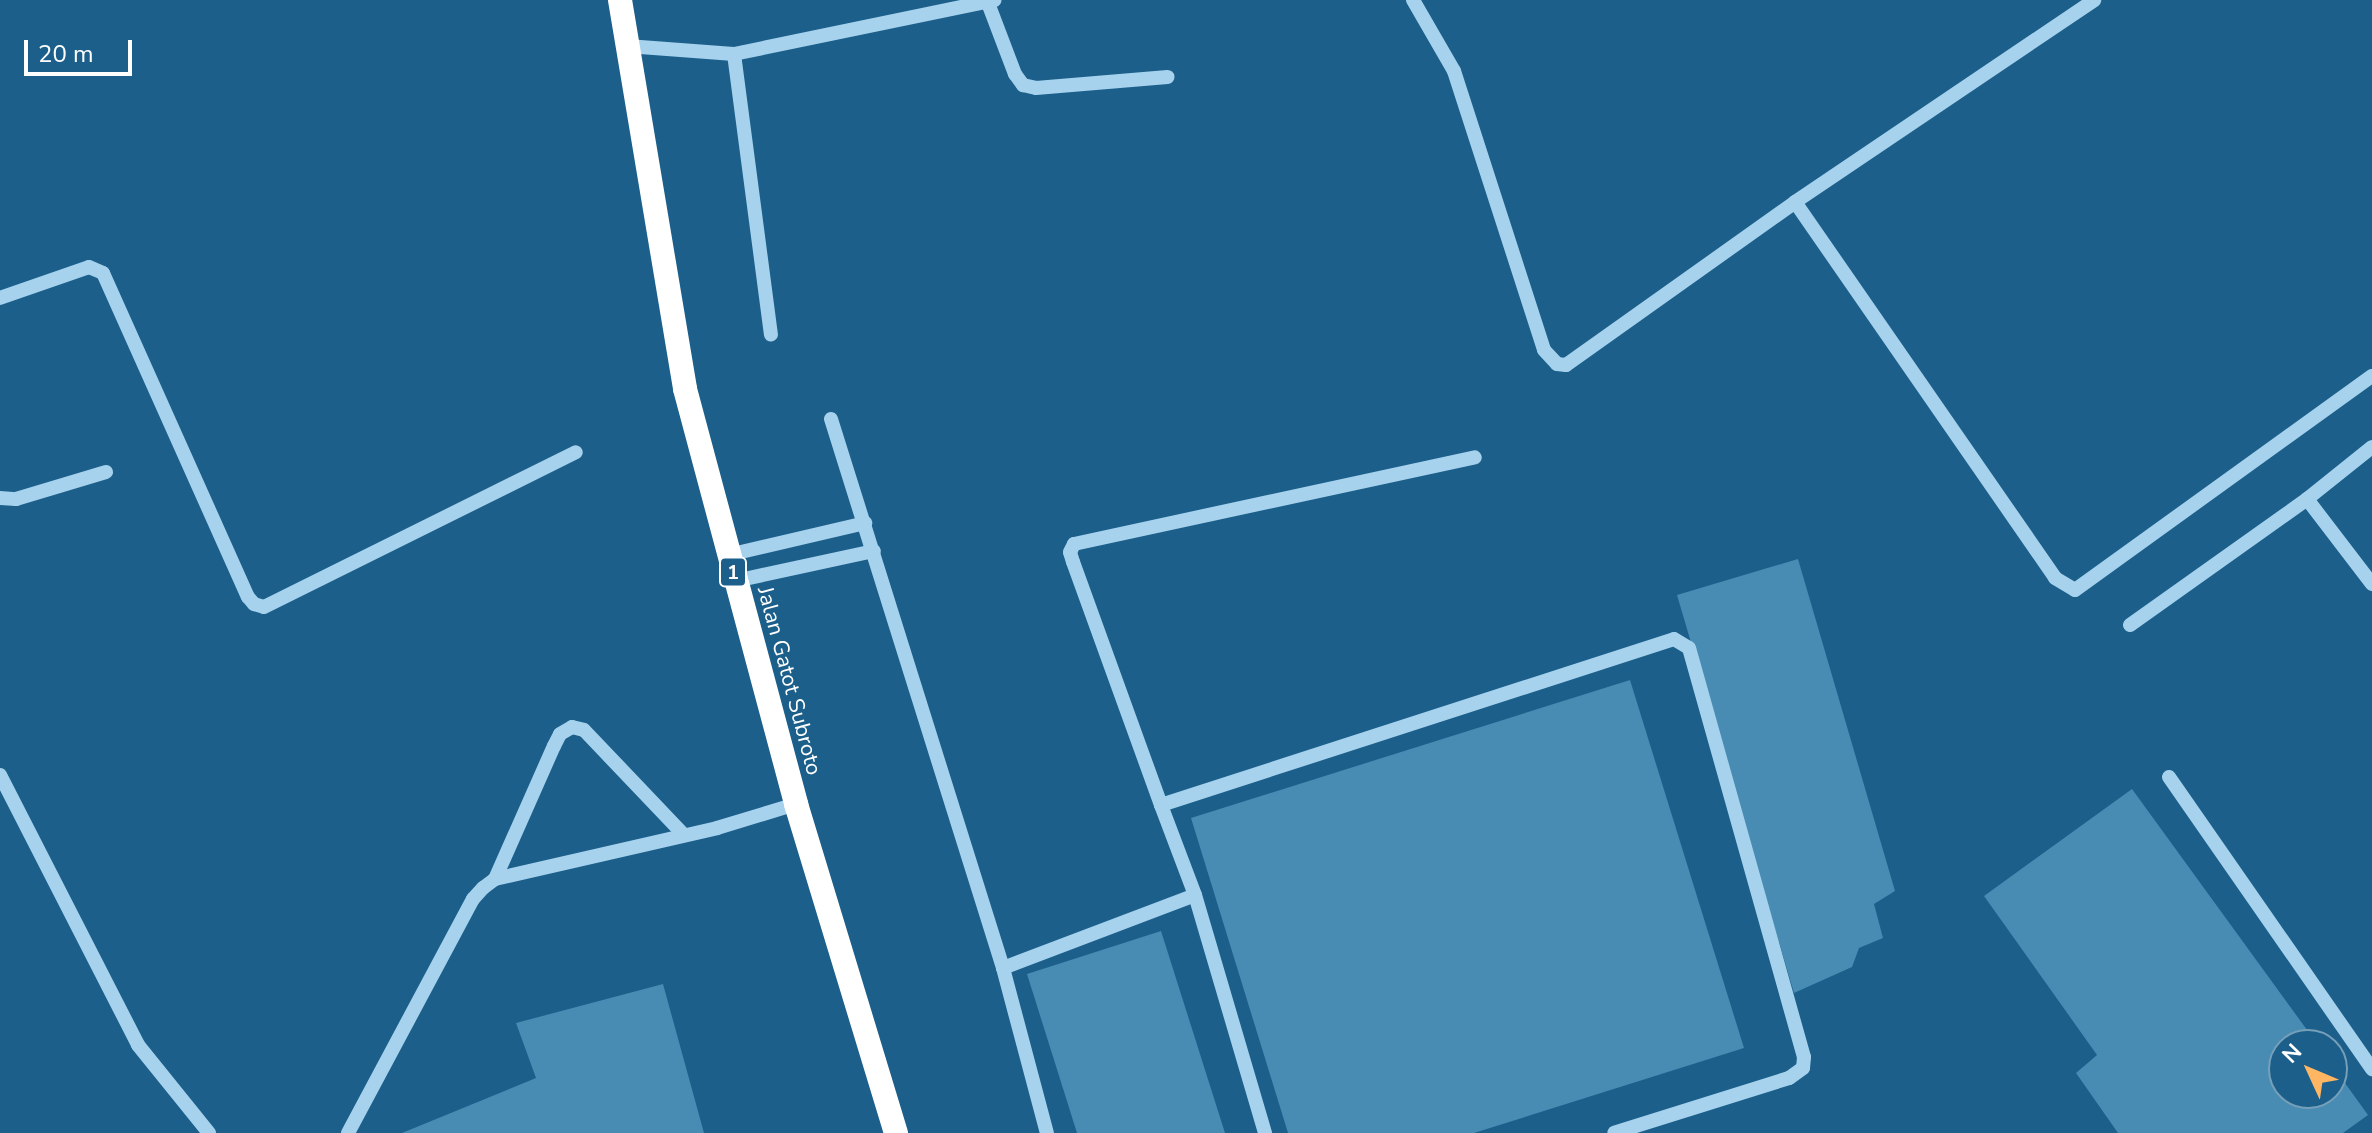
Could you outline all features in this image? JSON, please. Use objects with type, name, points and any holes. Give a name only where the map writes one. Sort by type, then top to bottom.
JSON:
[{"type":"highway","name":"Jalan Gatot Subroto","points":[[620,0],[685,389],[796,804],[896,1133]]},
{"type":"lane","points":[[1413,0],[1454,71],[1544,350],[1557,364],[1573,362],[1795,202],[2094,0]]},
{"type":"lane","points":[[627,46],[734,54],[991,2],[1015,74],[1023,85],[1036,88],[1168,77]]},
{"type":"lane","points":[[734,54],[771,335]]},
{"type":"lane","points":[[1795,202],[2055,578],[2075,590],[2372,376]]},
{"type":"lane","points":[[0,298],[89,267],[103,273],[248,597],[254,604],[264,607],[576,452]]},
{"type":"lane","points":[[831,419],[1003,968],[1047,1133]]},
{"type":"lane","points":[[2130,625],[2307,499],[2372,447]]},
{"type":"lane","points":[[1265,1133],[1195,895],[1070,552],[1074,544],[1475,457]]},
{"type":"lane","points":[[0,498],[16,499],[106,472]]},
{"type":"lane","points":[[2307,499],[2372,584]]},
{"type":"lane","points":[[728,555],[865,523]]},
{"type":"lane","points":[[735,581],[874,551]]},
{"type":"lane","points":[[1161,805],[1664,641],[1682,641],[1689,648],[1804,1057],[1803,1068],[1789,1078],[1614,1133]]},
{"type":"lane","points":[[348,1133],[473,899],[495,879],[560,734],[572,727],[584,730],[684,835]]},
{"type":"lane","points":[[0,775],[138,1045],[209,1133]]},
{"type":"lane","points":[[2169,777],[2372,1069]]},
{"type":"lane","points":[[495,879],[684,835],[796,804]]},
{"type":"lane","points":[[1003,968],[1195,895]]},
{"type":"building","points":[[1798,559],[1895,891],[1874,904],[1883,938],[1859,948],[1852,967],[1794,993],[1677,595]]},
{"type":"building","points":[[1630,680],[1744,1048],[1474,1133],[1288,1133],[1191,818]]},
{"type":"building","points":[[2132,789],[2306,1029],[2268,1029],[2268,1109],[2348,1109],[2348,1087],[2368,1115],[2343,1133],[2118,1133],[2076,1073],[2097,1055],[1984,896]]},
{"type":"building","points":[[1161,931],[1225,1133],[1077,1133],[1027,974]]},
{"type":"building","points":[[663,984],[704,1133],[402,1133],[536,1078],[516,1023]]}]
